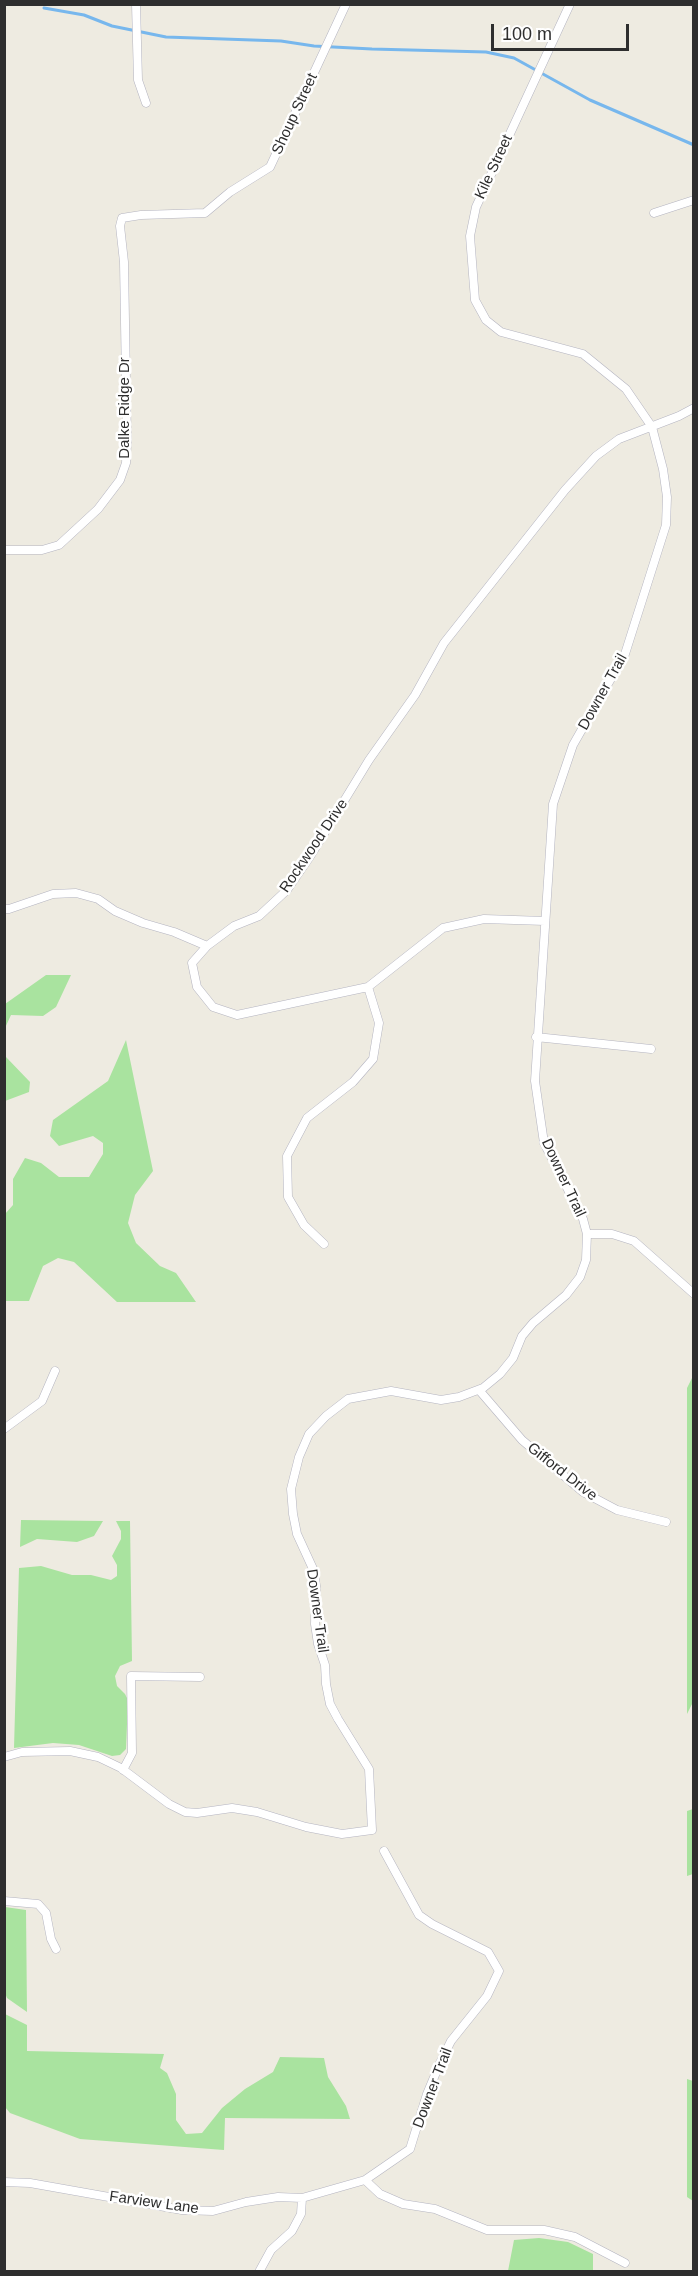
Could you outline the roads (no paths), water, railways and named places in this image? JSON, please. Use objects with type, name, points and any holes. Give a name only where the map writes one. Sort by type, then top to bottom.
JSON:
[{"type":"street","points":[[136,4],[138,80],[146,103]]},
{"type":"street","name":"Shoup Street","points":[[150,215],[205,213],[230,192],[270,166],[346,4]]},
{"type":"street","name":"Kile Street","points":[[501,332],[486,320],[475,300],[470,236],[476,207],[570,4]]},
{"type":"street","points":[[654,213],[693,200]]},
{"type":"street","name":"Dalke Ridge Dr","points":[[4,550],[42,550],[59,545],[98,509],[120,480],[126,463],[127,442],[124,262],[120,226],[122,218],[150,215]]},
{"type":"street","name":"Downer Trail","points":[[123,1770],[169,1804],[185,1812],[197,1813],[232,1808],[257,1812],[306,1827],[342,1834],[372,1830],[369,1769],[330,1704],[325,1665],[318,1644],[315,1624],[314,1571],[297,1534],[293,1514],[291,1489],[299,1457],[309,1434],[320,1422],[348,1400],[391,1391],[441,1400],[459,1397],[479,1389],[500,1374],[513,1358],[522,1336],[532,1323],[566,1295],[580,1277],[586,1260],[587,1234],[574,1198],[544,1143],[535,1081],[536,1037],[553,804],[573,745],[626,654],[666,525],[667,497],[663,469],[652,427],[626,389],[583,354],[501,332]]},
{"type":"street","name":"Rockwood Drive","points":[[545,921],[484,919],[443,928],[368,987],[237,1015],[213,1007],[197,987],[192,963],[207,946],[234,926],[258,916],[287,890],[369,760],[415,695],[444,643],[565,490],[596,456],[619,439],[693,408]]},
{"type":"street","points":[[4,909],[53,894],[76,893],[99,899],[115,911],[207,946]]},
{"type":"street","points":[[324,1244],[304,1225],[288,1197],[286,1156],[307,1118],[353,1082],[372,1059],[379,1023],[368,987]]},
{"type":"street","points":[[536,1037],[651,1049]]},
{"type":"street","points":[[587,1234],[612,1234],[634,1241],[693,1294]]},
{"type":"street","points":[[4,1430],[42,1401],[55,1371]]},
{"type":"street","name":"Gifford Drive","points":[[479,1389],[522,1440],[583,1492],[617,1510],[666,1521]]},
{"type":"street","points":[[4,1757],[22,1752],[70,1751],[98,1757],[123,1770],[132,1753],[131,1676],[200,1677]]},
{"type":"street","name":"Downer Trail","points":[[302,2198],[365,2180],[410,2149],[427,2094],[451,2041],[487,1996],[499,1971],[488,1952],[419,1915],[384,1851]]},
{"type":"street","points":[[4,1901],[38,1904],[46,1913],[51,1939],[56,1948]]},
{"type":"street","points":[[365,2180],[380,2194],[403,2204],[435,2209],[487,2230],[544,2230],[575,2237],[625,2263]]},
{"type":"street","name":"Farview Lane","points":[[4,2182],[30,2183],[182,2210],[213,2211],[246,2202],[278,2197],[302,2198]]},
{"type":"street","points":[[259,2271],[271,2250],[292,2231],[301,2214],[302,2198]]},
{"type":"waterway","points":[[44,8],[84,15],[112,26],[166,37],[281,41],[314,46],[372,49],[486,52],[514,58],[590,100],[694,145]]}]
